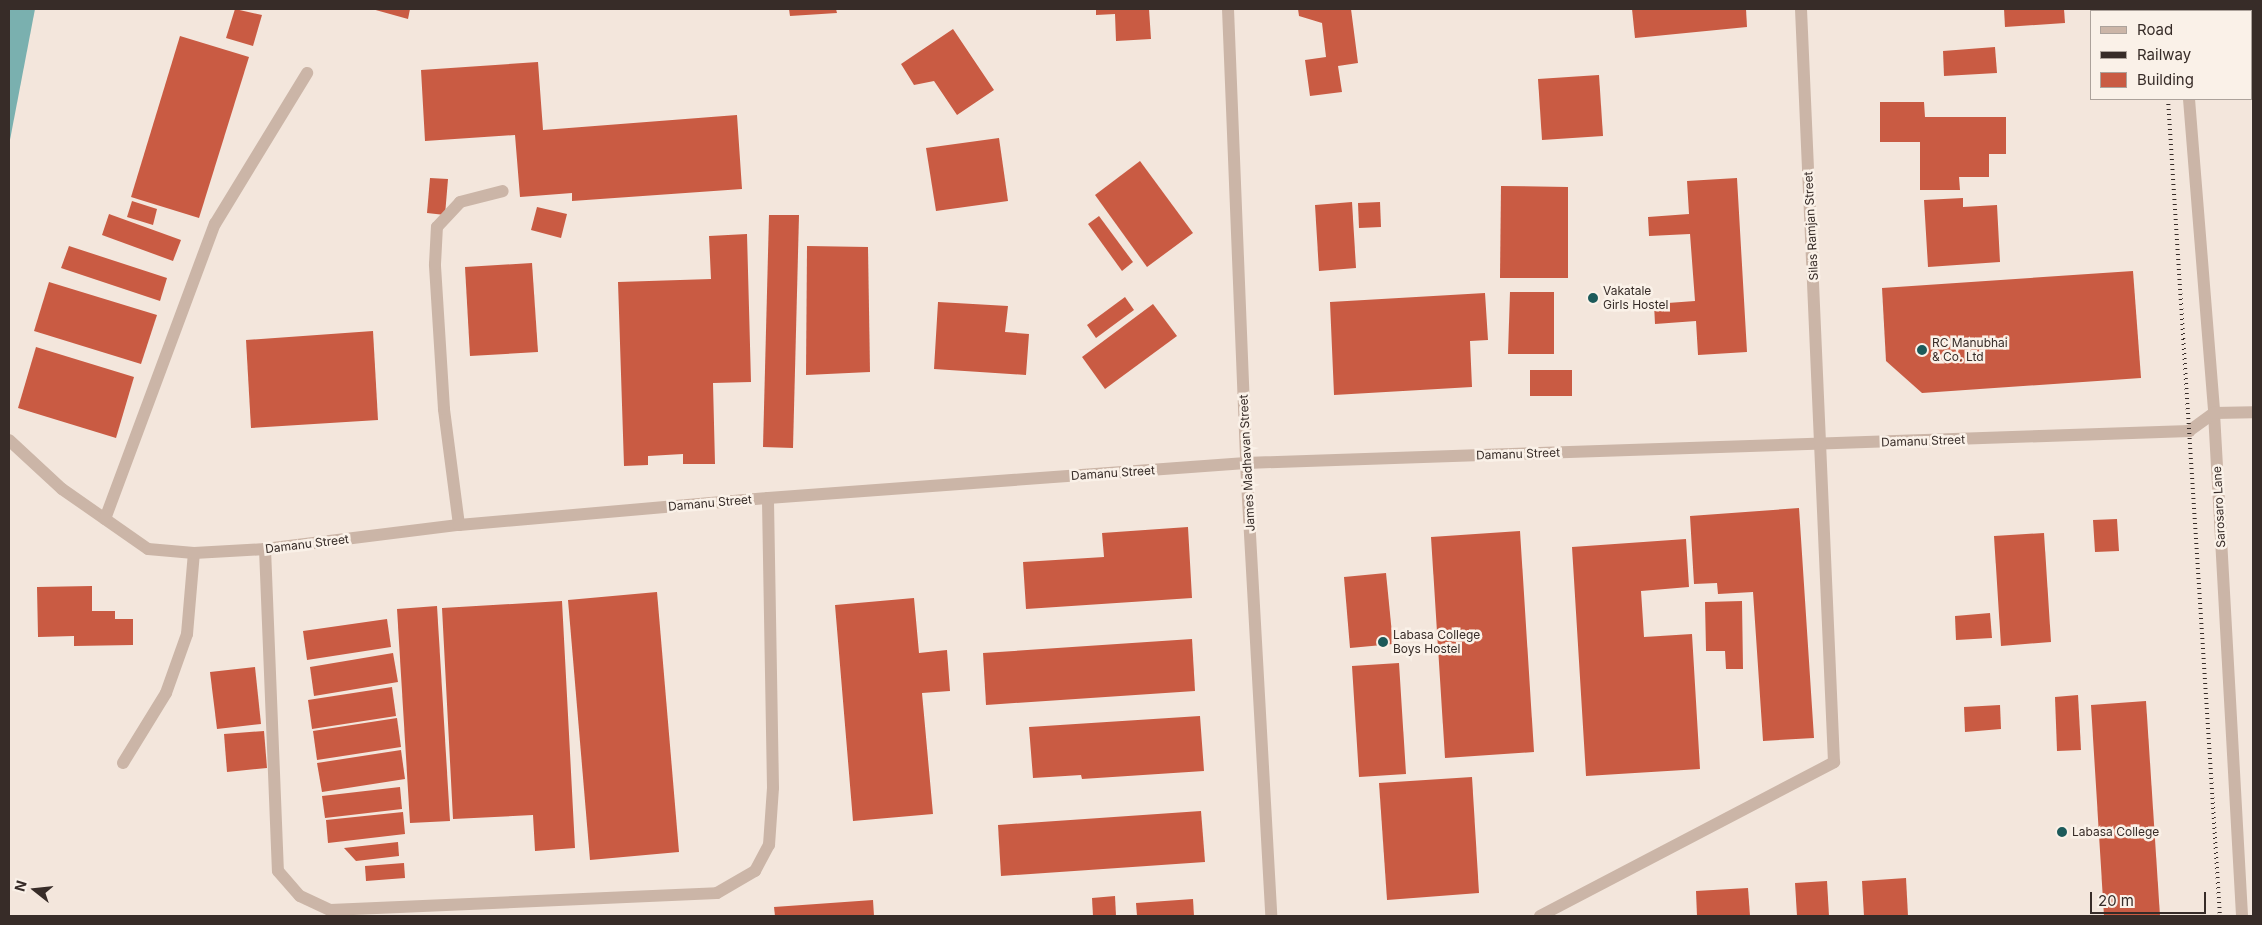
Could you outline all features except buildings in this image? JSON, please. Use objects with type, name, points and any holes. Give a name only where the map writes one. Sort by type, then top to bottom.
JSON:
[{"type":"street","name":"James Madhavan Street","points":[[1228,9],[1246,463],[1271,916]]},
{"type":"street","name":"Silas Ramjan Street","points":[[1540,916],[1834,762],[1801,9]]},
{"type":"street","points":[[105,519],[215,224],[308,73]]},
{"type":"street","name":"Sarosaro Lane","points":[[2189,100],[2214,413],[2242,916]]},
{"type":"street","points":[[459,525],[444,408],[435,264],[437,227],[460,202],[503,191]]},
{"type":"street","points":[[2214,413],[2253,412]]},
{"type":"street","name":"Damanu Street","points":[[9,440],[62,489],[148,549],[194,553],[265,549],[459,525],[768,498],[1246,463],[2189,431],[2214,413]]},
{"type":"street","points":[[265,549],[278,871],[300,896],[330,910],[717,893],[755,871],[769,845],[774,788],[768,498]]},
{"type":"street","points":[[123,763],[166,692],[187,634],[194,553]]},
{"type":"water","points":[[9,9],[35,9],[9,145]]},
{"type":"railway","points":[[2168,100],[2220,916]]},
{"type":"place","name":"Vakatale Girls Hostel","points":[[1593,298]]},
{"type":"place","name":"RC Manubhai & Co. Ltd","points":[[1922,350]]},
{"type":"place","name":"Labasa College Boys Hostel","points":[[1383,642]]},
{"type":"place","name":"Labasa College","points":[[2062,832]]}]
